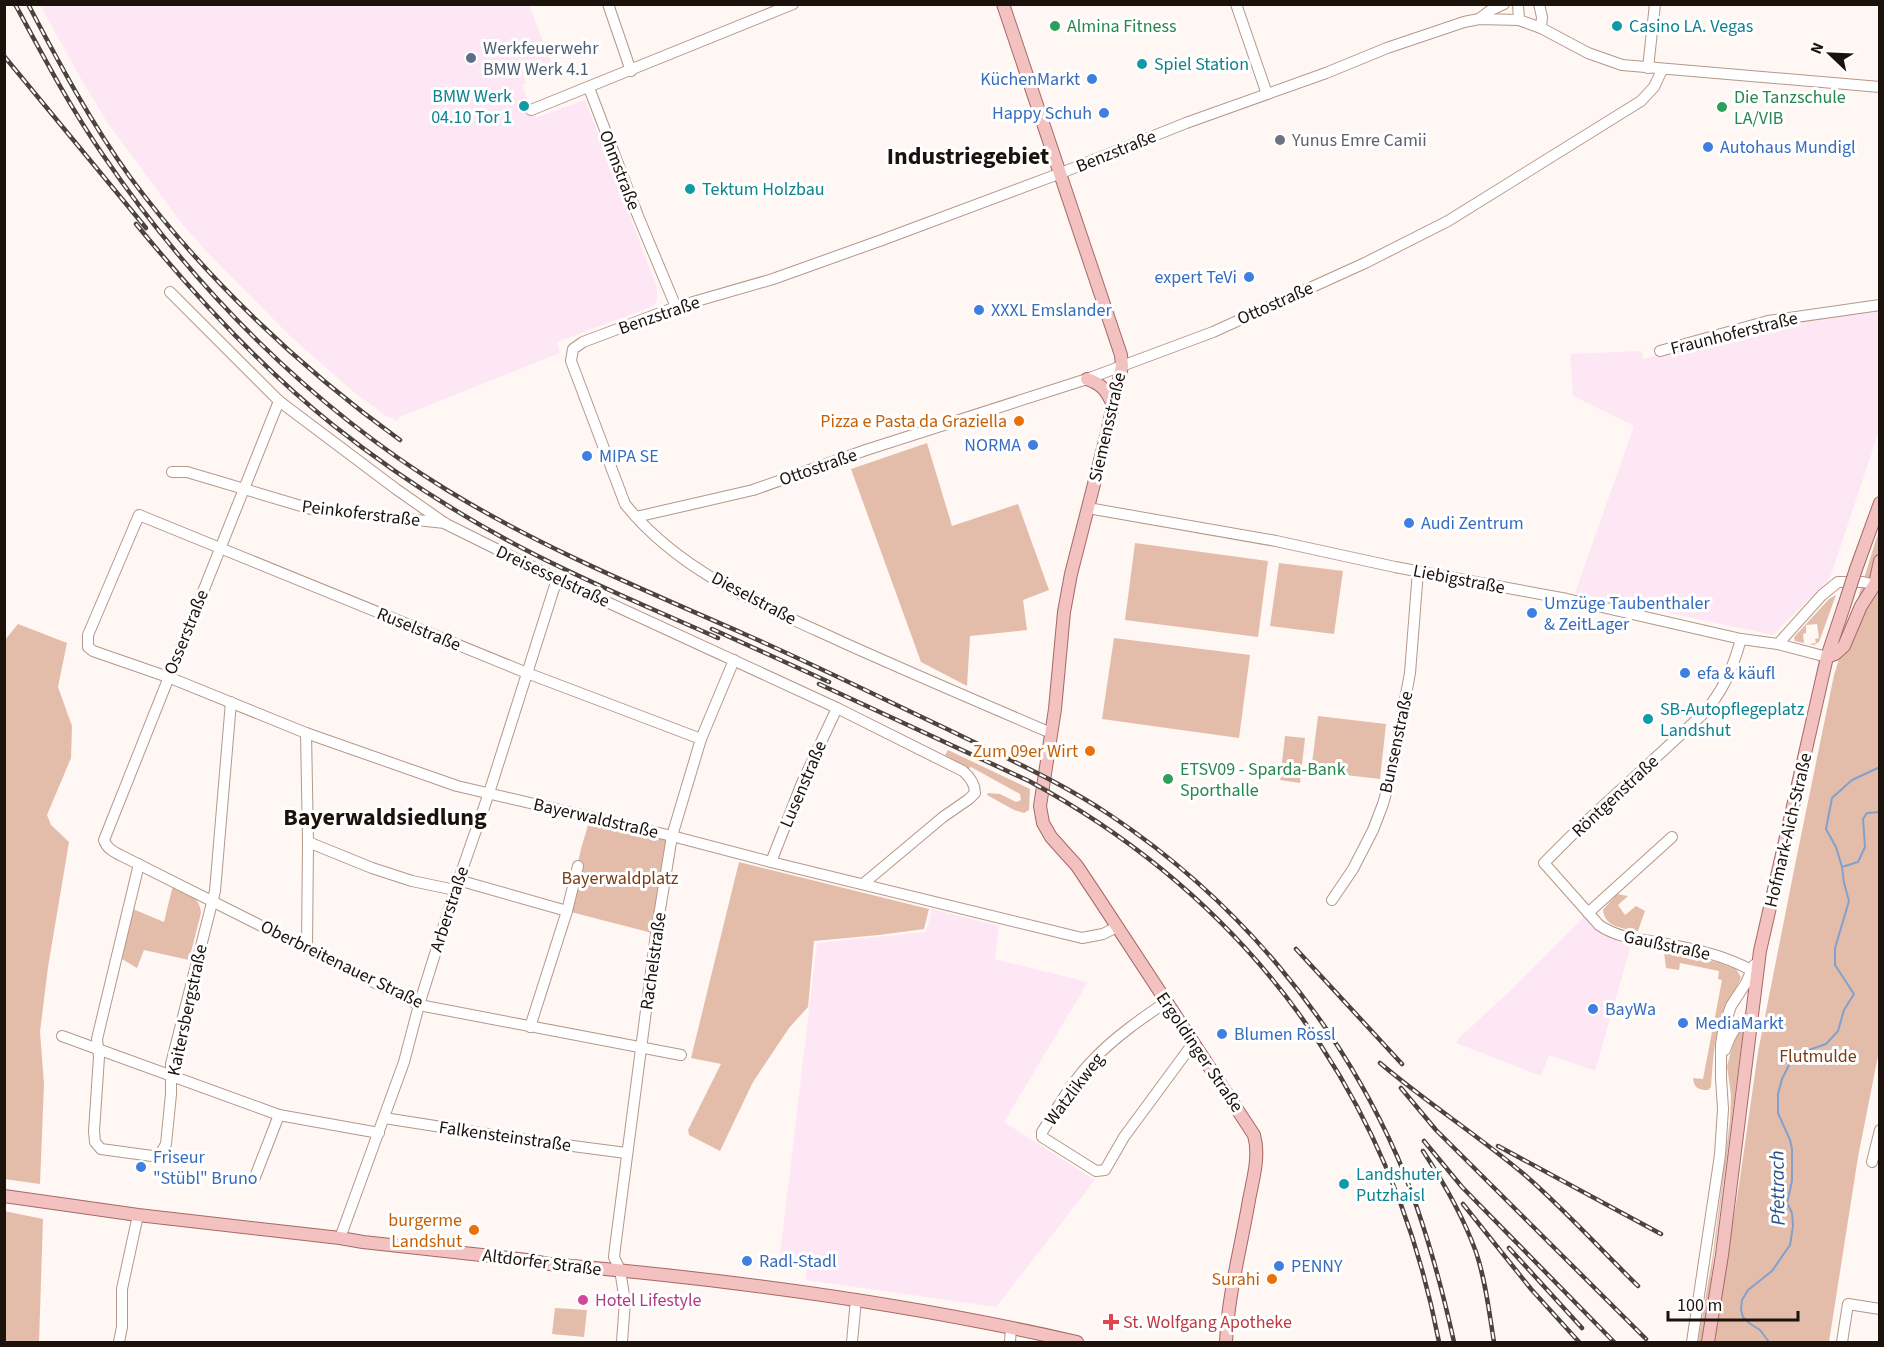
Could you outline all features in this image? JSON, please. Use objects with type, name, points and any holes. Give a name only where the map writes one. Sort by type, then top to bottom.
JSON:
[{"type":"main road","name":"Siemensstraße","points":[[1003,4],[1121,355],[1122,366],[1071,574],[1064,612],[1051,733],[1042,791]]},
{"type":"main road","points":[[1087,379],[1105,388],[1113,405]]},
{"type":"main road","name":"Hofmark-Aich-Straße","points":[[1708,1342],[1722,1255],[1760,951],[1827,657],[1880,503]]},
{"type":"main road","points":[[1827,657],[1835,654],[1844,646],[1861,606],[1877,585],[1880,561]]},
{"type":"main road","name":"Ergoldinger Straße","points":[[1042,791],[1041,816],[1047,830],[1077,866],[1252,1130],[1256,1147],[1255,1168],[1226,1342]]},
{"type":"main road","name":"Altdorfer Straße","points":[[4,1196],[138,1215],[549,1264],[706,1278],[928,1311],[1077,1342]]},
{"type":"street","points":[[608,4],[631,71]]},
{"type":"street","points":[[531,110],[792,4]]},
{"type":"street","points":[[1236,4],[1267,94]]},
{"type":"street","points":[[1479,19],[1504,4]]},
{"type":"street","points":[[1518,4],[1519,20]]},
{"type":"street","points":[[1539,4],[1542,17],[1541,28]]},
{"type":"street","points":[[1648,69],[1655,4]]},
{"type":"street","name":"Benzstraße","points":[[573,349],[583,342],[676,307],[802,269],[1326,73],[1387,48],[1464,22],[1479,19],[1519,20],[1541,28],[1605,60],[1622,65],[1662,70]]},
{"type":"street","points":[[1662,70],[1880,87]]},
{"type":"street","name":"Ottostraße","points":[[636,517],[753,489],[1087,379],[1213,332],[1365,263],[1448,221],[1641,101],[1654,87],[1662,70]]},
{"type":"street","name":"Ohmstraße","points":[[589,88],[676,307]]},
{"type":"street","name":"Dreisesselstraße","points":[[170,292],[279,401],[446,524],[557,579],[837,708],[963,771],[972,782],[975,793],[863,884]]},
{"type":"street","name":"Fraunhoferstraße","points":[[1660,351],[1768,321],[1880,305]]},
{"type":"street","name":"Dieselstraße","points":[[573,349],[571,361],[625,504],[680,557],[746,598],[935,684],[1051,733]]},
{"type":"street","name":"Osserstraße","points":[[122,856],[111,850],[104,840],[279,401]]},
{"type":"street","name":"Peinkoferstraße","points":[[172,472],[187,472],[311,509],[446,524]]},
{"type":"street","name":"Liebigstraße","points":[[1088,508],[1276,541],[1567,599],[1742,639],[1778,644],[1827,657]]},
{"type":"street","name":"Ruselstraße","points":[[88,647],[90,629],[139,515],[527,673],[701,739]]},
{"type":"street","name":"Bunsenstraße","points":[[1332,900],[1353,869],[1373,830],[1391,775],[1410,673],[1418,571]]},
{"type":"street","name":"Arberstraße","points":[[340,1238],[404,1062],[419,1005],[457,885],[489,793],[557,579]]},
{"type":"street","points":[[1778,644],[1822,595],[1838,582],[1863,582],[1877,585]]},
{"type":"street","name":"Röntgenstraße","points":[[1544,863],[1702,715],[1720,693],[1729,676],[1742,639]]},
{"type":"street","name":"Bayerwaldstraße","points":[[88,647],[93,651],[168,677],[306,733],[436,779],[1082,938],[1103,934],[1117,927]]},
{"type":"street","name":"Rachelstraße","points":[[622,1342],[625,1301],[615,1248],[640,1048],[672,836],[701,739],[734,660]]},
{"type":"street","name":"Kaitersbergstraße","points":[[98,1048],[93,1131],[95,1142],[101,1149],[152,1156],[161,1153],[166,1144],[171,1064],[215,891],[231,702]]},
{"type":"street","name":"Lusenstraße","points":[[771,862],[802,783],[837,708]]},
{"type":"street","points":[[306,733],[307,948]]},
{"type":"street","points":[[1588,913],[1672,837]]},
{"type":"street","points":[[308,842],[372,868],[412,880],[457,885],[567,911]]},
{"type":"street","name":"Oberbreitenauer Straße","points":[[122,856],[419,1005],[681,1055]]},
{"type":"street","name":"Gaußstraße","points":[[1544,863],[1599,924],[1616,934],[1707,952],[1751,970]]},
{"type":"street","points":[[98,1048],[97,1039],[139,864]]},
{"type":"street","points":[[530,1026],[567,911],[578,866]]},
{"type":"street","name":"Hofmark-Aich-Straße","points":[[1692,1342],[1720,1155],[1723,1110],[1721,1044],[1724,1026],[1731,1006],[1746,983],[1760,951]]},
{"type":"street","name":"Watzlikweg","points":[[1166,1002],[1113,1040],[1092,1061],[1068,1092],[1041,1136],[1096,1171],[1105,1170],[1124,1137],[1194,1042]]},
{"type":"street","name":"Hofmark-Aich-Straße","points":[[1721,1059],[1736,1026],[1744,1019],[1751,1018]]},
{"type":"street","points":[[62,1036],[279,1115],[379,1133]]},
{"type":"street","points":[[255,1177],[279,1115]]},
{"type":"street","name":"Falkensteinstraße","points":[[384,1118],[627,1153]]},
{"type":"street","points":[[1872,1162],[1880,1130]]},
{"type":"street","points":[[119,1342],[122,1327],[122,1289],[138,1215]]},
{"type":"street","points":[[852,1342],[856,1299]]},
{"type":"street","points":[[1842,1342],[1848,1304],[1880,1309]]},
{"type":"street","points":[[1010,1342],[1011,1328]]},
{"type":"shaded area","points":[[40,5],[529,5],[551,62],[523,73],[526,83],[522,85],[535,118],[585,100],[657,287],[657,300],[654,306],[557,342],[560,353],[399,417],[398,421],[386,416],[355,393],[290,336],[205,250],[179,220],[107,122]]},
{"type":"shaded area","points":[[1879,309],[1879,431],[1830,578],[1773,635],[1575,593],[1634,426],[1573,396],[1570,354],[1642,351],[1643,359],[1745,331]]},
{"type":"shaded area","points":[[932,909],[999,926],[995,959],[1088,982],[1004,1122],[1095,1180],[996,1307],[806,1280],[807,1259],[780,1255],[817,943],[926,932]]},
{"type":"shaded area","name":"BayWa","points":[[1588,913],[1599,925],[1633,938],[1595,1071],[1549,1055],[1541,1076],[1456,1043],[1458,1039]]},
{"type":"green space","points":[[927,443],[952,526],[1018,504],[1049,590],[1023,600],[1027,630],[970,636],[967,686],[921,662],[851,469]]},
{"type":"green space","name":"Flutmulde","points":[[1879,530],[1879,1051],[1858,1157],[1829,1342],[1713,1342],[1758,1052],[1795,865],[1834,675]]},
{"type":"green space","points":[[1135,543],[1268,561],[1258,637],[1125,620]]},
{"type":"green space","points":[[1279,563],[1343,571],[1334,634],[1270,626]]},
{"type":"green space","points":[[1836,595],[1819,642],[1814,645],[1809,644],[1816,643],[1815,639],[1819,638],[1817,624],[1806,625],[1806,633],[1803,634],[1804,643],[1795,641],[1795,636],[1829,599]]},
{"type":"green space","points":[[18,624],[67,643],[58,687],[72,726],[71,758],[47,815],[51,825],[69,842],[48,967],[40,1032],[44,1084],[40,1184],[4,1179],[4,641]]},
{"type":"green space","points":[[1114,638],[1250,655],[1239,738],[1102,719]]},
{"type":"green space","points":[[1318,716],[1386,724],[1380,779],[1311,771]]},
{"type":"green space","points":[[1285,736],[1305,738],[1300,783],[1280,780]]},
{"type":"green space","points":[[948,750],[1030,789],[1029,810],[1024,813],[1014,810],[987,795],[988,793],[1000,794],[1016,802],[1021,800],[1020,794],[971,767],[968,769],[945,755]]},
{"type":"green space","name":"Bayerwaldplatz","points":[[590,818],[672,836],[656,934],[567,911]]},
{"type":"green space","points":[[739,862],[929,909],[924,929],[814,941],[808,1007],[789,1028],[753,1082],[720,1151],[689,1135],[688,1130],[721,1064],[691,1058]]},
{"type":"green space","points":[[173,885],[192,895],[200,907],[201,913],[189,960],[144,950],[137,968],[122,959],[133,909],[164,922]]},
{"type":"green space","points":[[1617,894],[1628,896],[1618,905],[1625,915],[1636,906],[1645,911],[1638,931],[1611,924],[1604,916],[1603,910]]},
{"type":"green space","points":[[1664,952],[1717,962],[1736,969],[1741,977],[1720,1020],[1714,1049],[1711,1087],[1708,1090],[1697,1088],[1693,1078],[1703,1079],[1722,980],[1718,979],[1719,971],[1680,963],[1679,970],[1666,968]]},
{"type":"green space","points":[[1744,1025],[1703,1341],[1698,1342],[1713,1254],[1730,1120],[1731,1095],[1727,1066],[1735,1038]]},
{"type":"green space","points":[[4,1211],[43,1219],[39,1342],[5,1342]]},
{"type":"green space","points":[[555,1308],[587,1310],[584,1337],[552,1334]]},
{"type":"waterway","name":"Pfettrach","points":[[1842,867],[1836,847],[1826,829],[1832,798],[1852,780],[1880,767]]},
{"type":"waterway","name":"Pfettrach","points":[[1769,1342],[1760,1330],[1743,1317],[1741,1310],[1742,1300],[1748,1290],[1772,1271],[1790,1245],[1793,1226],[1792,1213],[1787,1203],[1792,1181],[1792,1149],[1778,1113],[1778,1094],[1790,1063],[1809,1050],[1826,1044],[1838,1031],[1844,1010],[1854,994],[1835,965],[1835,948],[1849,901],[1842,867],[1858,862],[1865,847],[1863,819],[1867,813],[1880,812]]},
{"type":"railway","points":[[15,4],[91,137],[138,204],[175,251],[257,341],[348,421],[447,490],[555,549],[768,644],[1051,780],[1110,815],[1156,848],[1199,884],[1240,923],[1278,965],[1313,1010],[1344,1056],[1372,1105],[1397,1156],[1423,1225],[1454,1342]]},
{"type":"railway","points":[[28,4],[102,135],[158,214],[221,285],[255,319],[326,382],[400,440]]},
{"type":"railway","points":[[4,56],[146,228]]},
{"type":"railway","points":[[136,224],[205,304],[254,355],[306,403],[378,459],[450,507],[524,549],[718,638]]},
{"type":"railway","points":[[712,629],[829,682]]},
{"type":"railway","points":[[819,684],[1029,781],[1108,829],[1180,884],[1243,946],[1299,1014],[1347,1088],[1386,1168],[1417,1252],[1439,1342]]},
{"type":"railway","points":[[1296,949],[1402,1064]]},
{"type":"railway","points":[[1380,1063],[1526,1176],[1638,1286]]},
{"type":"railway","points":[[1401,1088],[1436,1130],[1646,1339]]},
{"type":"railway","points":[[1424,1141],[1462,1187],[1614,1342]]},
{"type":"railway","points":[[1498,1146],[1661,1234]]},
{"type":"railway","points":[[1423,1151],[1452,1200],[1476,1252],[1485,1286],[1494,1342]]},
{"type":"railway","points":[[1463,1204],[1531,1289],[1579,1342]]},
{"type":"railway","points":[[1509,1248],[1582,1328]]},
{"type":"place","name":"Almina Fitness","points":[[1055,26]]},
{"type":"place","name":"Casino LA. Vegas","points":[[1617,26]]},
{"type":"place","name":"Werkfeuerwehr BMW Werk 4.1","points":[[471,58]]},
{"type":"place","name":"Spiel Station","points":[[1142,64]]},
{"type":"place","name":"KüchenMarkt","points":[[1092,79]]},
{"type":"place","name":"BMW Werk 04.10 Tor 1","points":[[524,106]]},
{"type":"place","name":"Die Tanzschule LA/VIB","points":[[1722,107]]},
{"type":"place","name":"Happy Schuh","points":[[1104,113]]},
{"type":"place","name":"Yunus Emre Camii","points":[[1280,140]]},
{"type":"place","name":"Autohaus Mundigl","points":[[1708,147]]},
{"type":"place","name":"Tektum Holzbau","points":[[690,189]]},
{"type":"place","name":"expert TeVi","points":[[1249,277]]},
{"type":"place","name":"XXXL Emslander","points":[[979,310]]},
{"type":"place","name":"Pizza e Pasta da Graziella","points":[[1019,421]]},
{"type":"place","name":"NORMA","points":[[1033,445]]},
{"type":"place","name":"MIPA SE","points":[[587,456]]},
{"type":"place","name":"Audi Zentrum","points":[[1409,523]]},
{"type":"place","name":"Umzüge Taubenthaler & ZeitLager","points":[[1532,613]]},
{"type":"place","name":"efa & käufl","points":[[1685,673]]},
{"type":"place","name":"SB-Autopflegeplatz Landshut","points":[[1648,719]]},
{"type":"place","name":"Zum 09er Wirt","points":[[1090,751]]},
{"type":"place","name":"ETSV09 - Sparda-Bank Sporthalle","points":[[1168,779]]},
{"type":"place","name":"BayWa","points":[[1593,1009]]},
{"type":"place","name":"MediaMarkt","points":[[1683,1023]]},
{"type":"place","name":"Blumen Rössl","points":[[1222,1034]]},
{"type":"place","name":"Friseur \"Stübl\" Bruno","points":[[141,1167]]},
{"type":"place","name":"Landshuter Putzhaisl","points":[[1344,1184]]},
{"type":"place","name":"burgerme Landshut","points":[[474,1230]]},
{"type":"place","name":"Radl-Stadl","points":[[747,1261]]},
{"type":"place","name":"PENNY","points":[[1279,1266]]},
{"type":"place","name":"Surahi","points":[[1272,1279]]},
{"type":"place","name":"Hotel Lifestyle","points":[[583,1300]]},
{"type":"place","name":"St. Wolfgang Apotheke","points":[[1111,1322]]},
{"type":"district","name":"Industriegebiet","points":[[968,156]]},
{"type":"district","name":"Bayerwaldsiedlung","points":[[385,817]]}]
